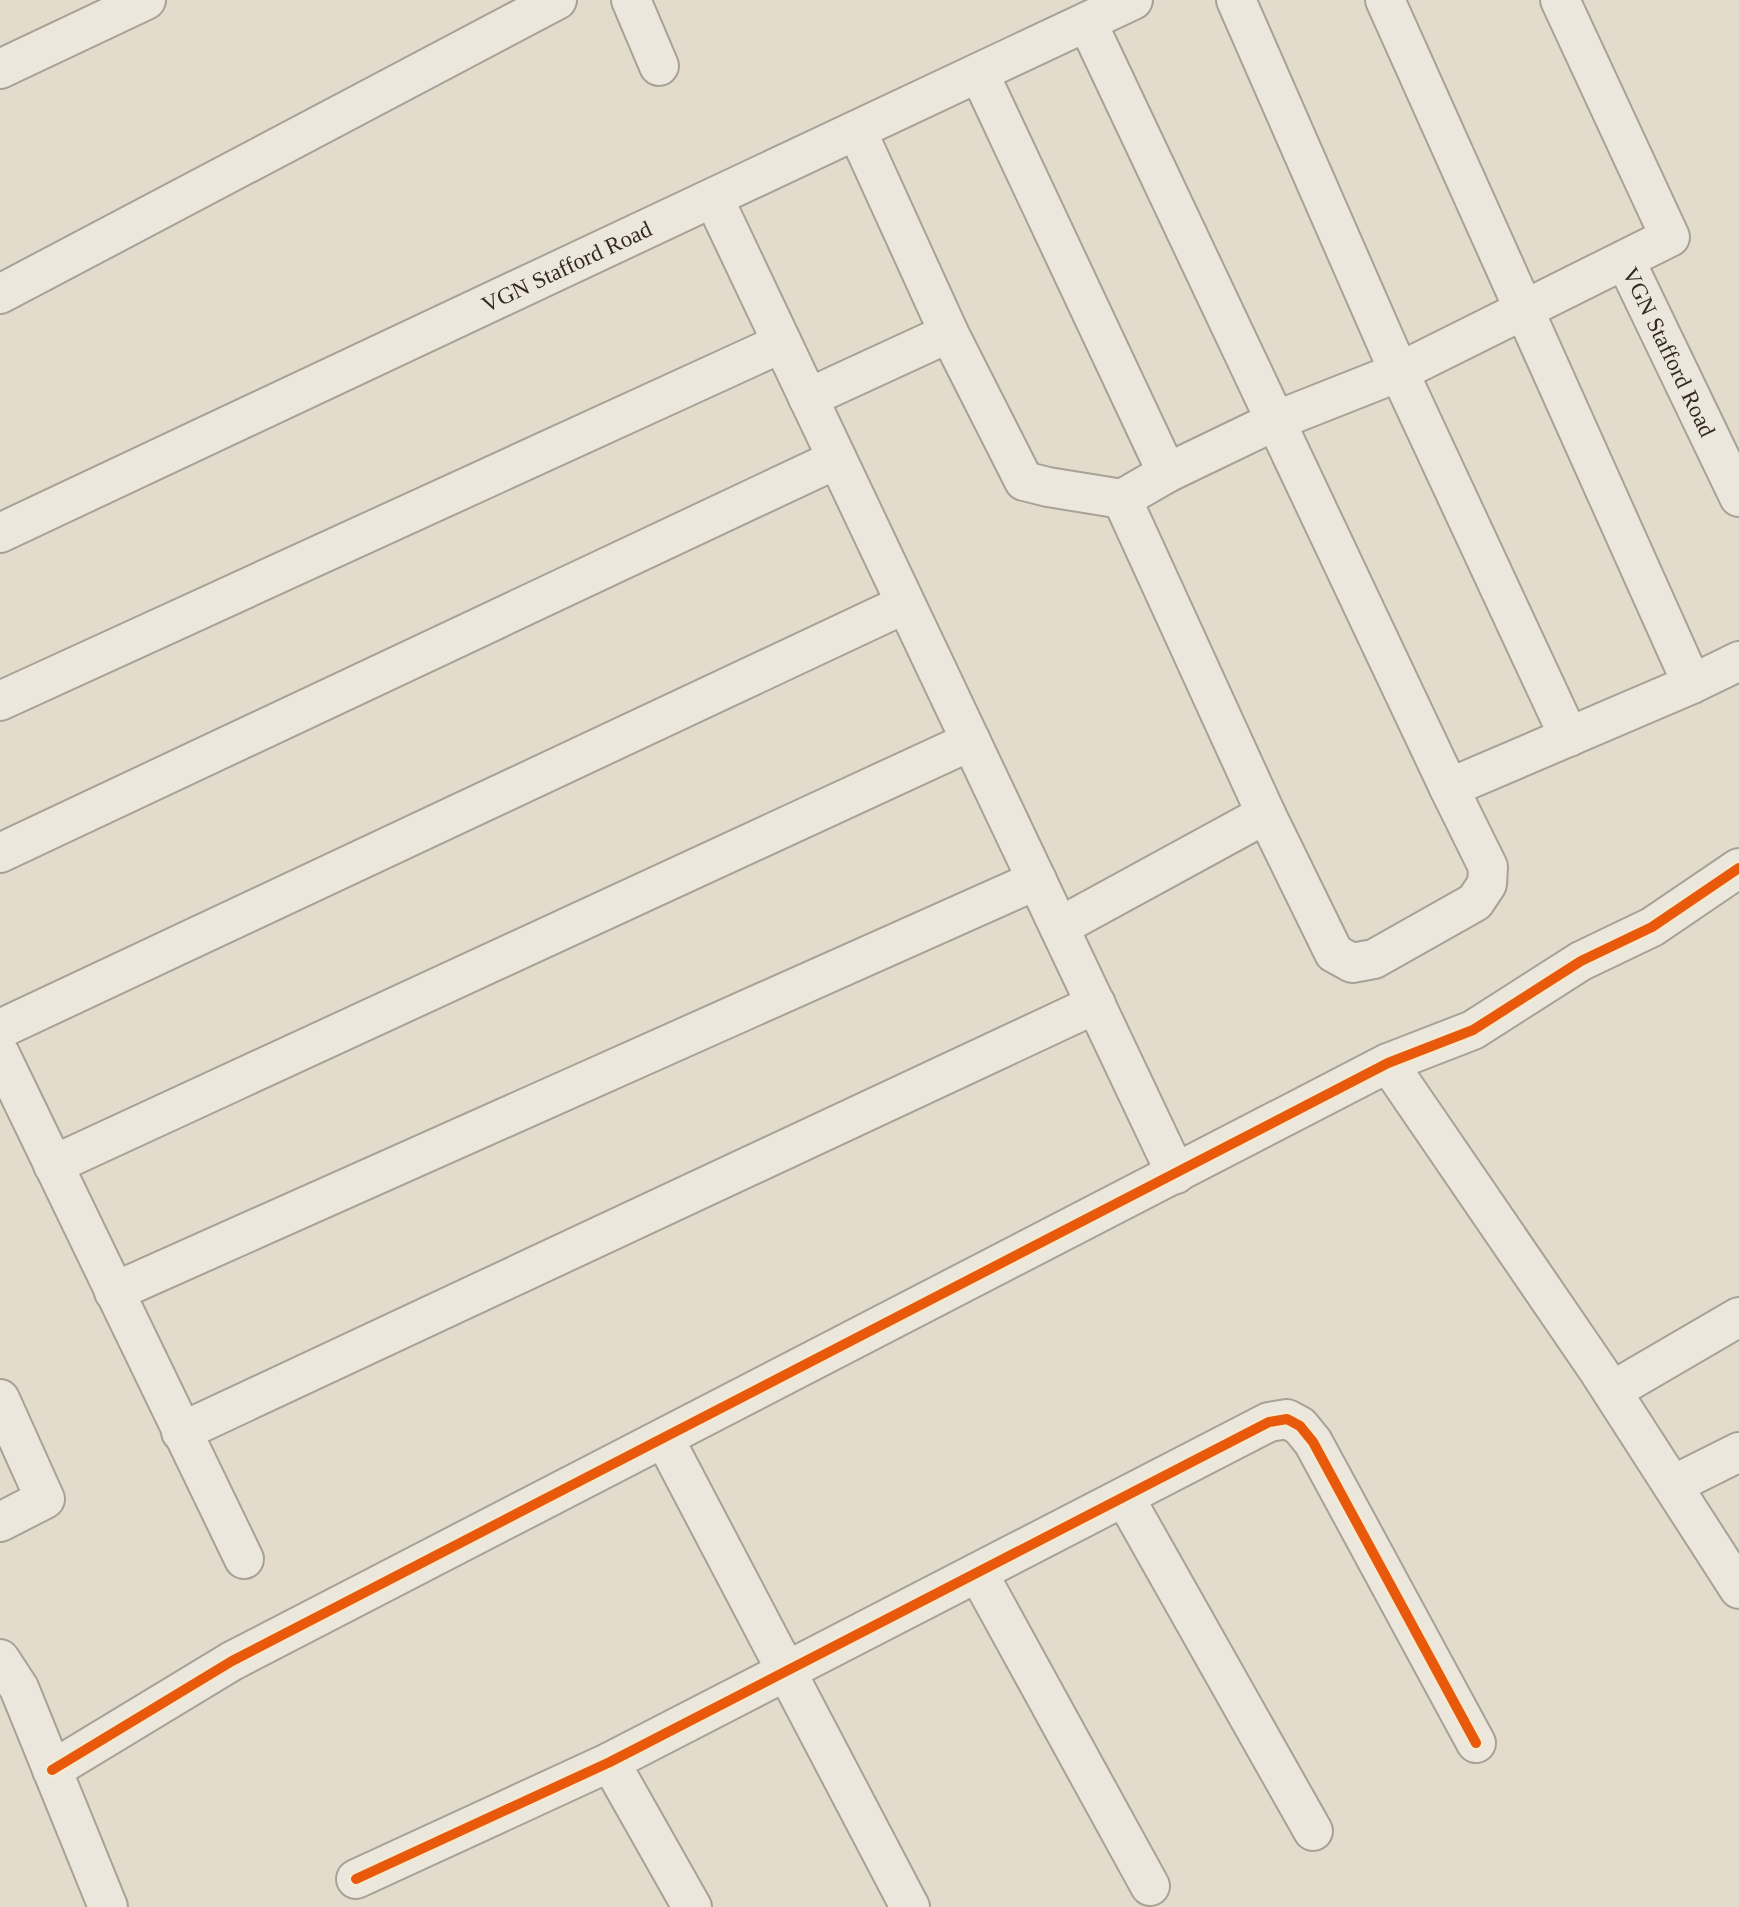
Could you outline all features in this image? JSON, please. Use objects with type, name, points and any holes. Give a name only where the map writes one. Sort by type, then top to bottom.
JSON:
[{"type":"street","points":[[0,69],[146,0]]},
{"type":"street","points":[[0,294],[557,0]]},
{"type":"street","points":[[631,0],[659,66]]},
{"type":"street","name":"VGN Stafford Road","points":[[0,533],[1132,0]]},
{"type":"street","points":[[1236,0],[1399,372],[1569,737]]},
{"type":"street","points":[[1385,0],[1692,684]]},
{"type":"street","name":"VGN Stafford Road","points":[[1560,0],[1670,237],[1626,260],[1739,497]]},
{"type":"street","points":[[1087,22],[1488,867],[1488,884],[1475,902],[1374,959],[1352,963],[1334,953],[1266,814],[1122,499]]},
{"type":"street","points":[[979,73],[1167,473]]},
{"type":"street","points":[[857,131],[949,333],[1024,481],[1048,487],[1122,499],[1167,473],[1275,421],[1399,372],[1626,260]]},
{"type":"street","points":[[714,199],[1177,1174]]},
{"type":"street","points":[[808,398],[949,333]]},
{"type":"street","points":[[0,701],[782,343]]},
{"type":"street","points":[[0,853],[837,459]]},
{"type":"street","points":[[0,1029],[905,604]]},
{"type":"street","points":[[1449,788],[1692,684],[1739,661]]},
{"type":"street","points":[[54,1165],[971,741]]},
{"type":"street","points":[[1059,927],[1266,814]]},
{"type":"street","points":[[52,1770],[232,1661],[1388,1063],[1473,1030],[1581,961],[1652,927],[1739,868]]},
{"type":"street","points":[[114,1292],[1037,880]]},
{"type":"street","points":[[181,1432],[1096,1004]]},
{"type":"street","points":[[0,1054],[244,1559]]},
{"type":"street","points":[[1388,1063],[1612,1391],[1739,1589]]},
{"type":"street","points":[[1612,1391],[1739,1317]]},
{"type":"street","points":[[0,1399],[45,1499],[0,1522]]},
{"type":"street","points":[[356,1878],[610,1762],[1269,1422],[1287,1419],[1300,1426],[1313,1442],[1476,1743]]},
{"type":"street","points":[[664,1438],[910,1907]]},
{"type":"street","points":[[1673,1485],[1739,1452]]},
{"type":"street","points":[[1125,1498],[1313,1831]]},
{"type":"street","points":[[978,1573],[1150,1886]]},
{"type":"street","points":[[0,1659],[19,1688],[108,1907]]},
{"type":"street","points":[[610,1762],[692,1907]]},
{"type":"cycle path","points":[[52,1770],[232,1661],[1388,1063],[1473,1030],[1581,961],[1652,927],[1739,868]]},
{"type":"cycle path","points":[[356,1879],[610,1762],[1269,1422],[1287,1419],[1300,1426],[1313,1442],[1476,1743]]}]
